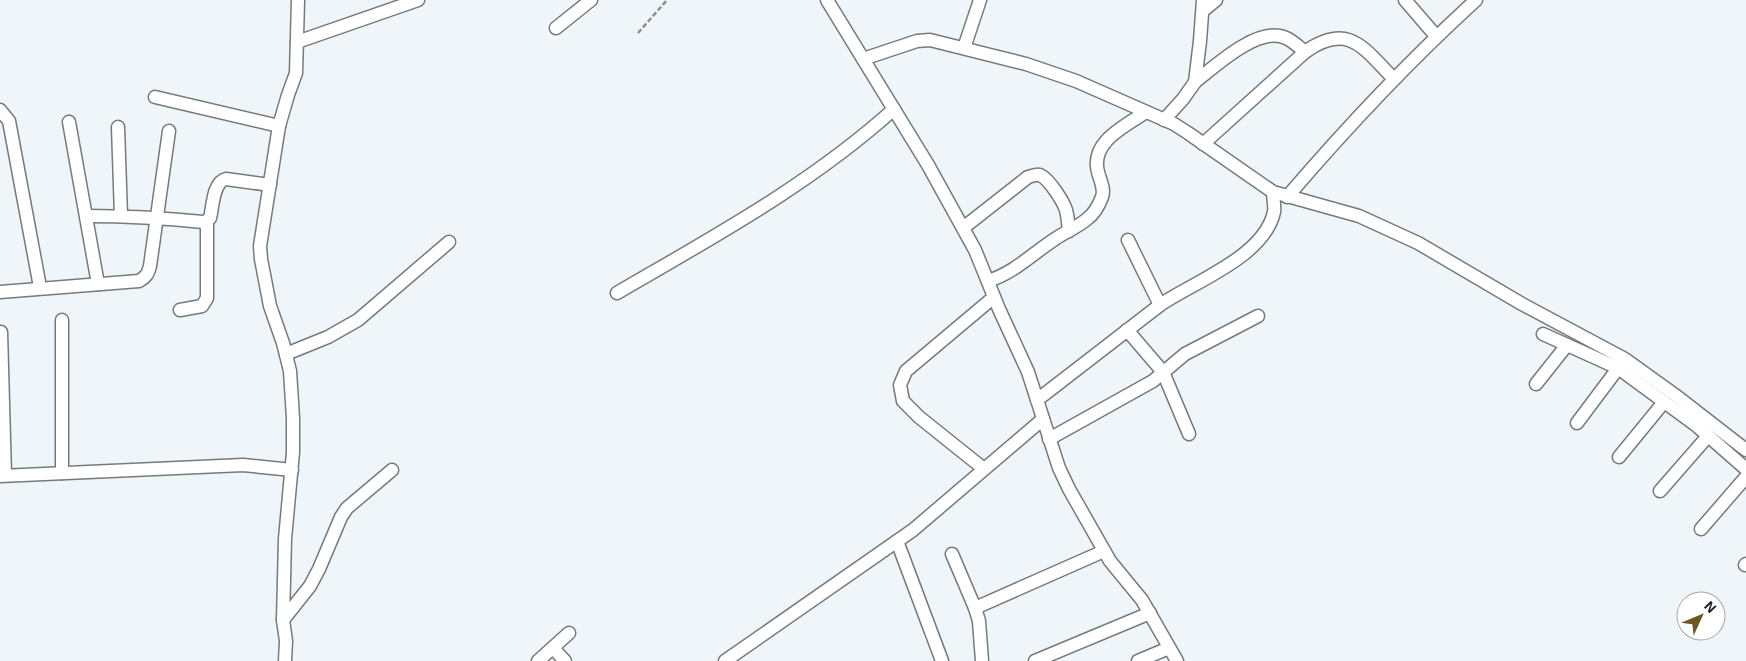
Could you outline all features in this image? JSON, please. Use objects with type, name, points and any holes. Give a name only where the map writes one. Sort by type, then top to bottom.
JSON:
[{"type":"street","points":[[285,661],[286,641],[283,620],[286,539],[292,470],[293,418],[290,371],[270,306],[260,259],[260,246],[280,126],[296,74],[298,0]]},
{"type":"street","points":[[297,42],[418,0]]},
{"type":"street","points":[[556,28],[591,0]]},
{"type":"street","points":[[827,0],[928,165],[975,250],[1028,372],[1059,468],[1104,551],[1142,600],[1176,661]]},
{"type":"street","points":[[964,48],[980,0]]},
{"type":"street","points":[[1195,82],[1203,5],[1216,0]]},
{"type":"street","points":[[1405,0],[1436,36]]},
{"type":"street","points":[[1287,197],[1336,140],[1394,79],[1436,36],[1476,0]]},
{"type":"street","points":[[1164,120],[1195,82],[1254,40],[1277,35],[1286,38],[1305,52]]},
{"type":"street","points":[[1203,144],[1305,52],[1322,41],[1347,38],[1355,41],[1394,79]]},
{"type":"street","points":[[864,58],[916,41],[930,40],[1048,70],[1146,112],[1188,133],[1273,192],[1359,216],[1418,243],[1675,395],[1746,450]]},
{"type":"street","points":[[155,97],[280,126]]},
{"type":"street","points":[[617,293],[734,225],[793,187],[850,147],[894,109]]},
{"type":"street","points":[[0,110],[9,121],[40,287]]},
{"type":"street","points":[[988,281],[1015,270],[1048,244],[1087,220],[1103,196],[1104,190],[1096,163],[1098,151],[1106,140],[1146,112]]},
{"type":"street","points":[[68,122],[98,284]]},
{"type":"street","points":[[118,127],[121,216]]},
{"type":"street","points":[[0,292],[40,287],[139,281],[148,274],[169,131]]},
{"type":"street","points":[[963,228],[1028,177],[1034,175],[1040,176],[1049,183],[1062,202],[1066,211],[1069,230]]},
{"type":"street","points":[[180,310],[202,306],[207,298],[207,221],[210,218],[217,185],[226,179],[270,185]]},
{"type":"street","points":[[1037,400],[1160,305],[1251,249],[1271,219],[1274,210],[1273,192]]},
{"type":"street","points":[[86,216],[207,221]]},
{"type":"street","points":[[1128,240],[1160,305]]},
{"type":"street","points":[[286,354],[328,337],[358,320],[449,242]]},
{"type":"street","points":[[984,469],[919,417],[903,400],[900,385],[906,371],[994,297]]},
{"type":"street","points":[[1049,439],[1134,392],[1185,354],[1258,316]]},
{"type":"street","points":[[62,320],[62,473]]},
{"type":"street","points":[[1127,330],[1163,372],[1189,434]]},
{"type":"street","points":[[1,332],[2,476],[243,465],[292,470]]},
{"type":"street","points":[[1543,334],[1622,363],[1664,402],[1708,436],[1746,469]]},
{"type":"street","points":[[1536,384],[1567,344]]},
{"type":"street","points":[[1577,423],[1622,363]]},
{"type":"street","points":[[1619,457],[1664,402]]},
{"type":"street","points":[[725,661],[913,530],[1043,419]]},
{"type":"street","points":[[1660,491],[1708,436]]},
{"type":"street","points":[[283,620],[310,586],[341,517],[347,508],[392,470]]},
{"type":"street","points":[[1701,529],[1746,477]]},
{"type":"street","points":[[897,541],[942,661]]},
{"type":"street","points":[[975,608],[1104,551]]},
{"type":"street","points":[[952,554],[979,621],[982,661]]},
{"type":"street","points":[[1035,661],[1150,614]]},
{"type":"street","points":[[538,661],[568,633]]},
{"type":"street","points":[[552,648],[565,661]]},
{"type":"street","points":[[1138,661],[1169,648]]},
{"type":"path","points":[[638,33],[667,0]]}]
